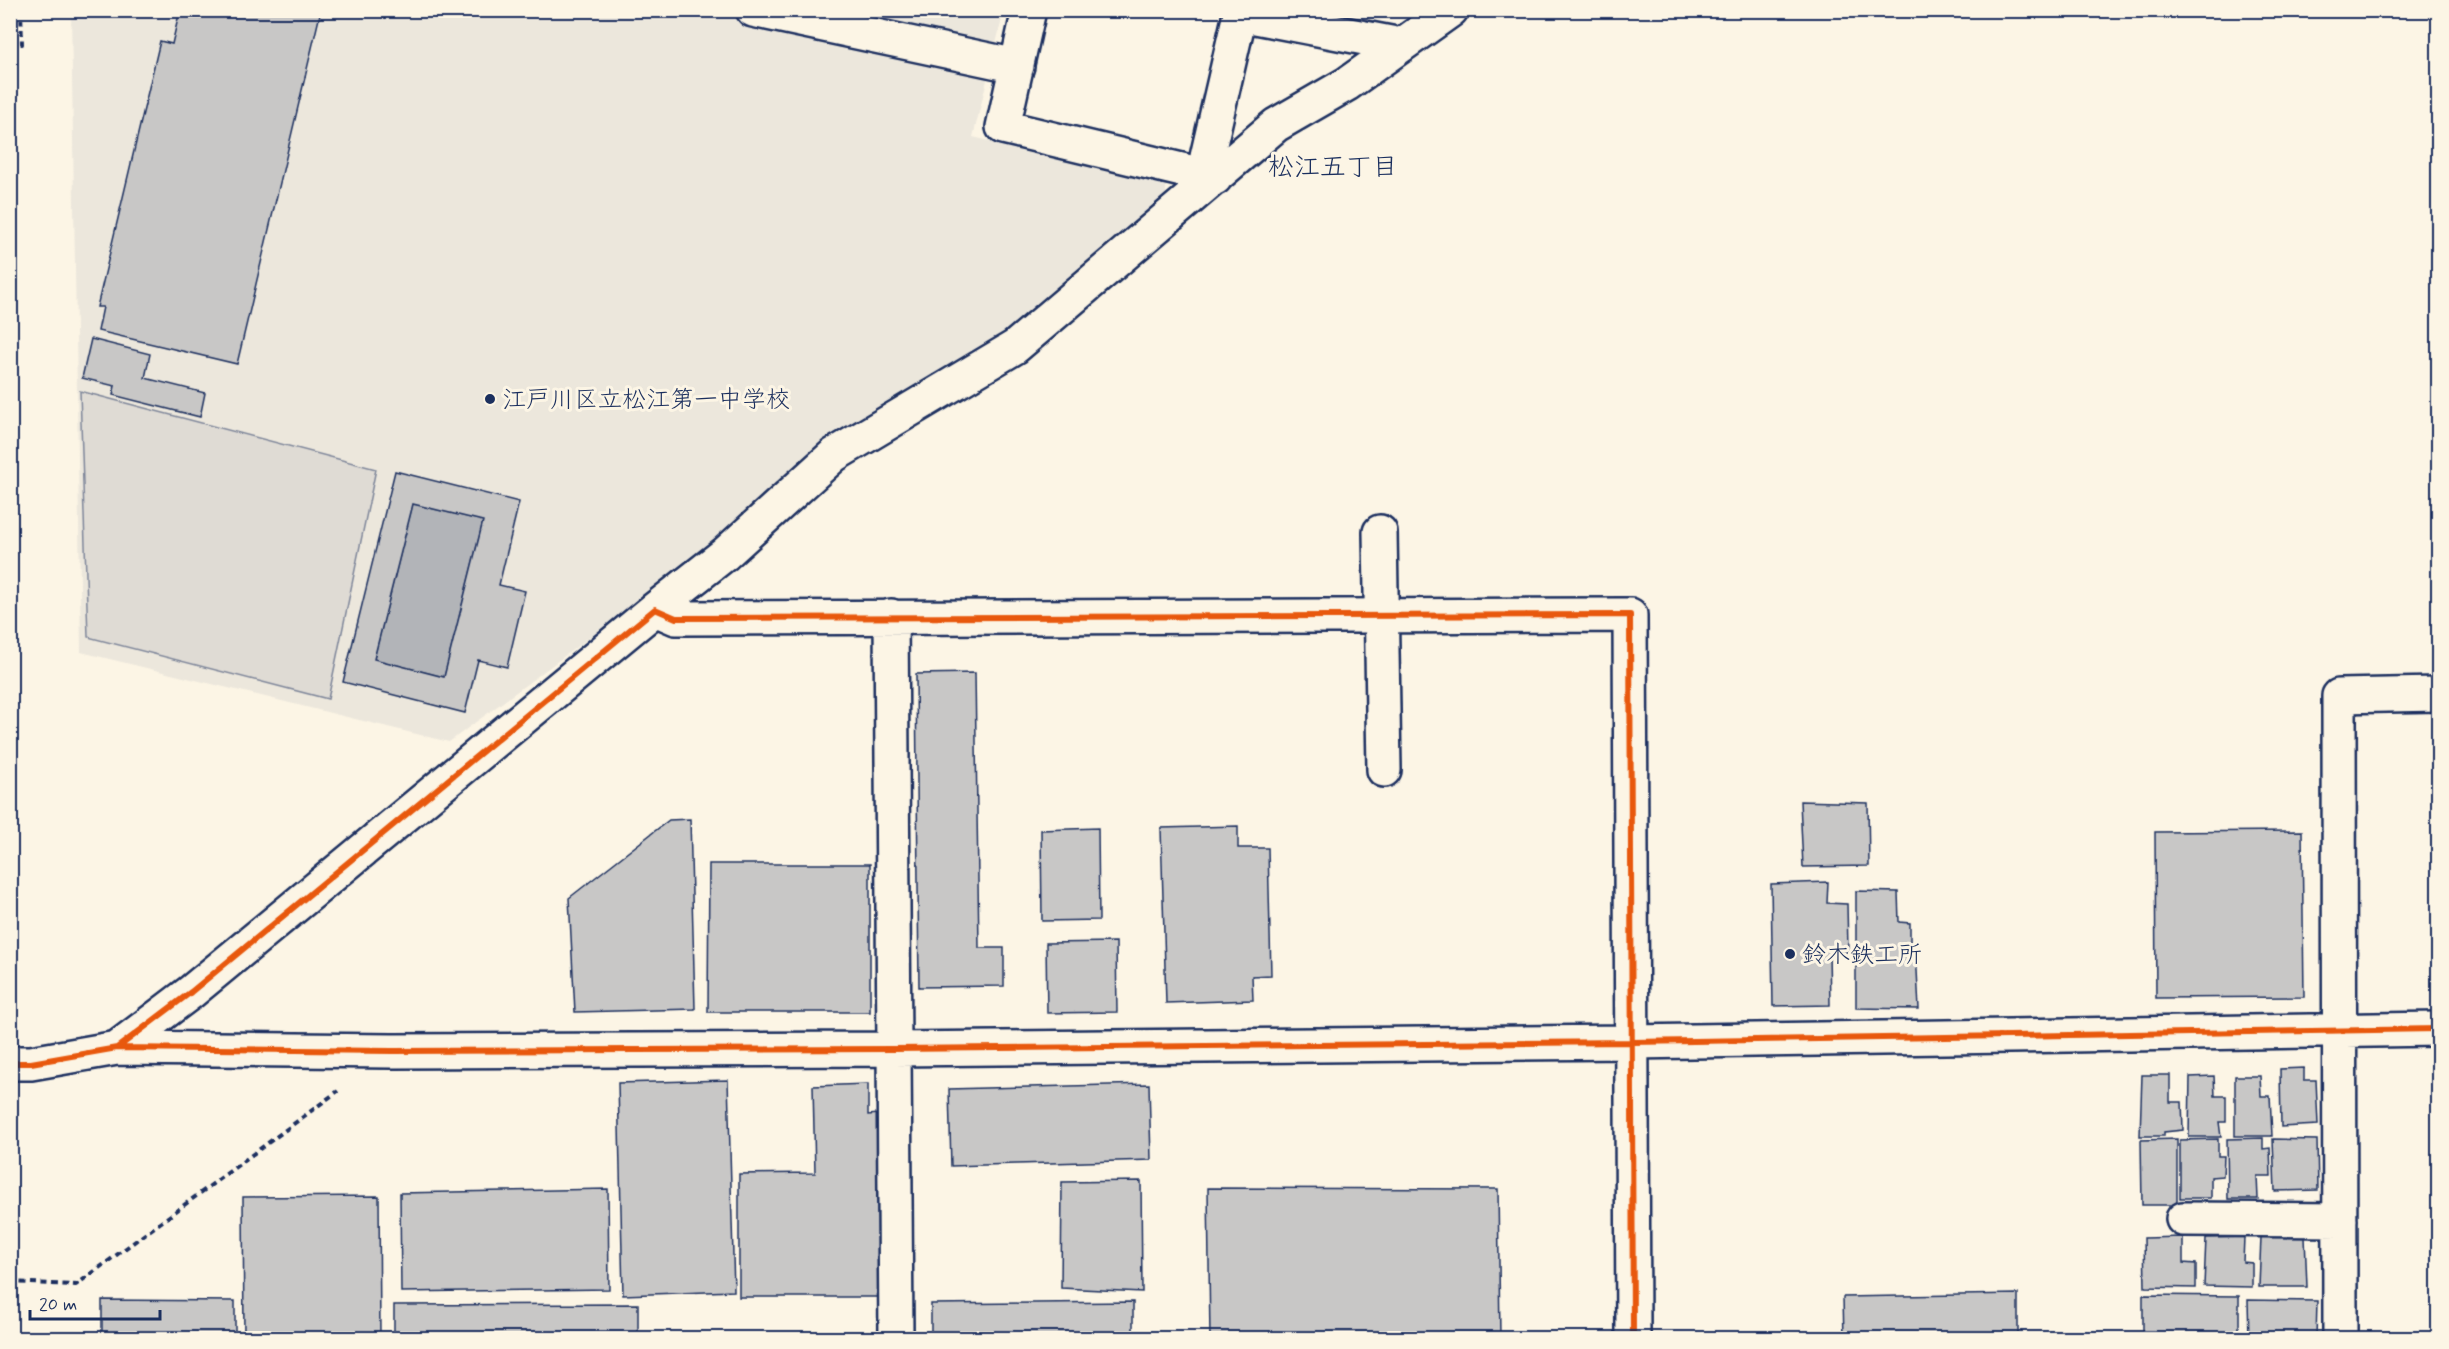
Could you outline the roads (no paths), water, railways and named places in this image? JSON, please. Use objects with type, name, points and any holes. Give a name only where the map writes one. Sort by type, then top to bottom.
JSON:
[{"type":"street","points":[[753,10],[1017,66]]},
{"type":"street","points":[[1029,10],[1003,127],[1215,178]]},
{"type":"street","points":[[117,1048],[191,992],[655,609],[725,554],[834,455],[1015,348],[1276,124],[1347,84],[1451,10]]},
{"type":"street","points":[[1215,178],[1207,157],[1240,14],[1401,45]]},
{"type":"street","points":[[1380,532],[1384,770]]},
{"type":"street","points":[[655,609],[676,618],[1630,615],[1633,1338]]},
{"type":"street","points":[[891,616],[896,1338]]},
{"type":"street","points":[[2340,1338],[2340,696],[2439,694]]},
{"type":"street","points":[[10,1063],[31,1063],[117,1048],[392,1051],[894,1049],[1632,1042],[2439,1029]]},
{"type":"street","points":[[2183,1219],[2340,1220]]},
{"type":"place","name":"江戸川区立松江第一中学校","points":[[490,399]]},
{"type":"place","name":"鈴木鉄工所","points":[[1790,954]]},
{"type":"district","name":"松江五丁目","points":[[1333,166]]}]
